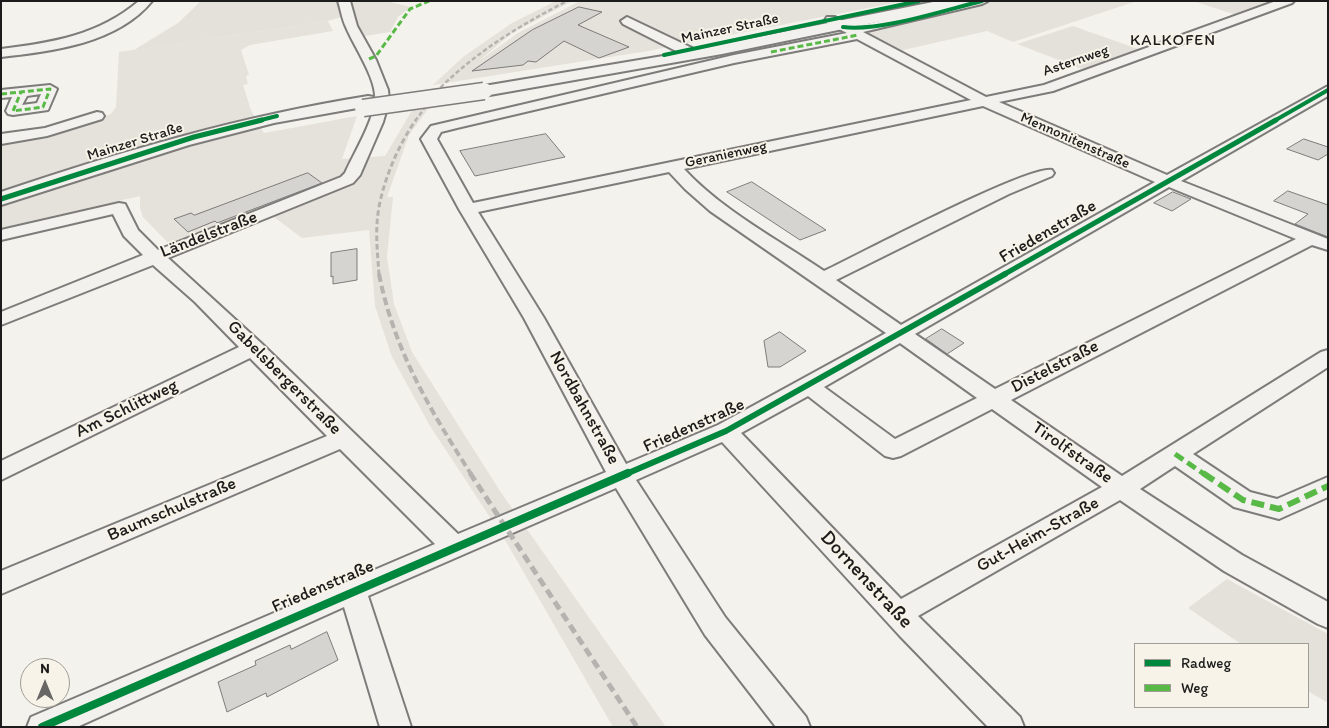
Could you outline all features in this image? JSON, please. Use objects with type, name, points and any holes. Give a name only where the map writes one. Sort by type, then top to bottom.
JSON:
[{"type":"main road","name":"Mainzer Straße","points":[[1,210],[120,168],[210,141],[279,124],[687,51],[845,28],[919,1]]},
{"type":"main road","name":"Mainzer Straße","points":[[485,87],[655,64],[845,28],[937,3],[959,1]]},
{"type":"main road","name":"Mainzer Straße","points":[[1,199],[107,163],[202,134],[277,116],[370,107]]},
{"type":"street","points":[[1,53],[47,46],[88,36],[123,21],[146,1]]},
{"type":"street","name":"Ländelstraße","points":[[1,319],[347,180],[352,175],[370,107],[382,101],[381,90],[363,46],[351,26],[344,1]]},
{"type":"street","name":"Mainzer Straße","points":[[436,129],[771,52],[845,28],[868,28],[982,1]]},
{"type":"street","name":"Asternweg","points":[[984,101],[1069,82],[1288,1]]},
{"type":"street","name":"Mainzer Straße","points":[[627,21],[687,51]]},
{"type":"street","name":"Mennonitenstraße","points":[[845,28],[984,101],[1133,167],[1320,242]]},
{"type":"street","name":"Friedenstraße","points":[[42,727],[620,475],[726,431],[809,386],[1328,90]]},
{"type":"street","points":[[1,94],[21,92]]},
{"type":"street","name":"Geranienweg","points":[[468,209],[984,101]]},
{"type":"street","points":[[1,139],[47,132],[97,116]]},
{"type":"street","name":"Nordbahnstraße","points":[[436,129],[429,139],[468,209],[534,318],[620,475],[715,626],[795,727]]},
{"type":"street","name":"Tirolfstraße","points":[[673,166],[691,186],[716,206],[1233,564],[1328,616]]},
{"type":"street","points":[[824,279],[1003,190],[1046,173]]},
{"type":"street","name":"Gabelsbergerstraße","points":[[1,235],[119,208],[130,232],[144,247],[254,348],[454,547]]},
{"type":"street","name":"Distelstraße","points":[[809,386],[893,450],[993,398],[1320,242]]},
{"type":"street","name":"Am Schlittweg","points":[[1,471],[254,348]]},
{"type":"street","name":"Gut-Heim-Straße","points":[[898,614],[1122,487],[1328,356]]},
{"type":"street","name":"Dornenstraße","points":[[726,431],[898,614],[1009,727]]},
{"type":"street","name":"Baumschulstraße","points":[[1,583],[344,438]]},
{"type":"street","points":[[1175,454],[1243,500],[1278,509],[1328,486]]},
{"type":"street","points":[[352,591],[396,727]]},
{"type":"shaded area","points":[[201,1],[340,1],[345,16],[328,21],[134,50],[178,23]]},
{"type":"shaded area","points":[[348,1],[386,1],[411,7],[398,17],[390,32],[365,36],[353,18]]},
{"type":"shaded area","points":[[556,1],[572,1],[512,33],[479,61],[518,33],[580,1],[904,1],[648,51],[433,85],[463,57],[512,23]]},
{"type":"shaded area","points":[[996,1],[1137,1],[1013,42],[987,31],[899,51],[861,33]]},
{"type":"shaded area","points":[[1193,1],[1274,1],[1236,15]]},
{"type":"shaded area","points":[[1199,1],[1231,1],[1243,7],[1240,10],[1221,9]]},
{"type":"shaded area","points":[[328,21],[333,31],[250,45],[241,50],[249,75],[246,76],[248,84],[243,85],[251,110],[264,133],[357,116],[342,159],[385,156],[414,107],[431,105],[409,135],[387,197],[393,197],[387,257],[394,304],[412,352],[500,491],[666,727],[613,727],[505,540],[430,426],[392,357],[375,306],[369,230],[302,238],[270,214],[176,251],[143,217],[140,208],[140,196],[1,228],[1,142],[51,134],[111,114],[116,107],[119,52]]},
{"type":"shaded area","points":[[1073,26],[1138,49],[1082,69],[1017,44]]},
{"type":"shaded area","points":[[1227,579],[1328,634],[1328,703],[1309,692],[1309,643],[1240,643],[1188,608]]},
{"type":"building","points":[[579,7],[602,12],[578,25],[629,47],[599,58],[564,41],[536,62],[528,61],[523,65],[472,71],[532,30]]},
{"type":"building","points":[[546,134],[565,157],[475,176],[460,151]]},
{"type":"building","points":[[1304,139],[1328,147],[1328,154],[1318,160],[1287,149]]},
{"type":"building","points":[[308,173],[322,183],[217,223],[215,221],[188,232],[174,219],[191,213],[194,215]]},
{"type":"building","points":[[752,182],[826,230],[800,240],[727,192]]},
{"type":"building","points":[[1288,191],[1328,205],[1328,237],[1295,224],[1308,214],[1274,201]]},
{"type":"building","points":[[1173,192],[1191,199],[1172,211],[1154,203]]},
{"type":"building","points":[[357,249],[357,280],[333,284],[333,276],[331,277],[331,253]]},
{"type":"building","points":[[942,329],[964,343],[947,354],[926,339]]},
{"type":"building","points":[[780,332],[806,351],[780,367],[768,367],[764,341]]},
{"type":"building","points":[[327,632],[338,660],[267,697],[266,693],[227,712],[218,682],[256,665],[255,661],[290,645],[291,649]]},
{"type":"railway","points":[[415,121],[438,90],[483,51],[515,30],[567,1]]},
{"type":"railway","points":[[379,275],[377,231],[381,198],[396,156],[416,120]]},
{"type":"railway","points":[[379,274],[394,328],[415,378],[441,426],[471,474]]},
{"type":"railway","points":[[470,473],[637,727]]},
{"type":"marked path","points":[[369,59],[376,56],[410,9],[429,1]]},
{"type":"marked path","points":[[771,52],[858,35]]},
{"type":"marked path","points":[[1,94],[50,89],[43,107],[13,111],[21,92]]},
{"type":"marked path","points":[[1175,454],[1243,500],[1279,509],[1328,486]]},
{"type":"cycle path","points":[[664,55],[919,1]]},
{"type":"cycle path","points":[[843,27],[868,27],[887,24],[982,1]]},
{"type":"cycle path","points":[[42,727],[398,571],[726,431],[809,386],[1328,90]]},
{"type":"cycle path","points":[[1,199],[194,137],[277,116]]},
{"type":"district","name":"KALKOFEN","points":[[1173,41]]}]
